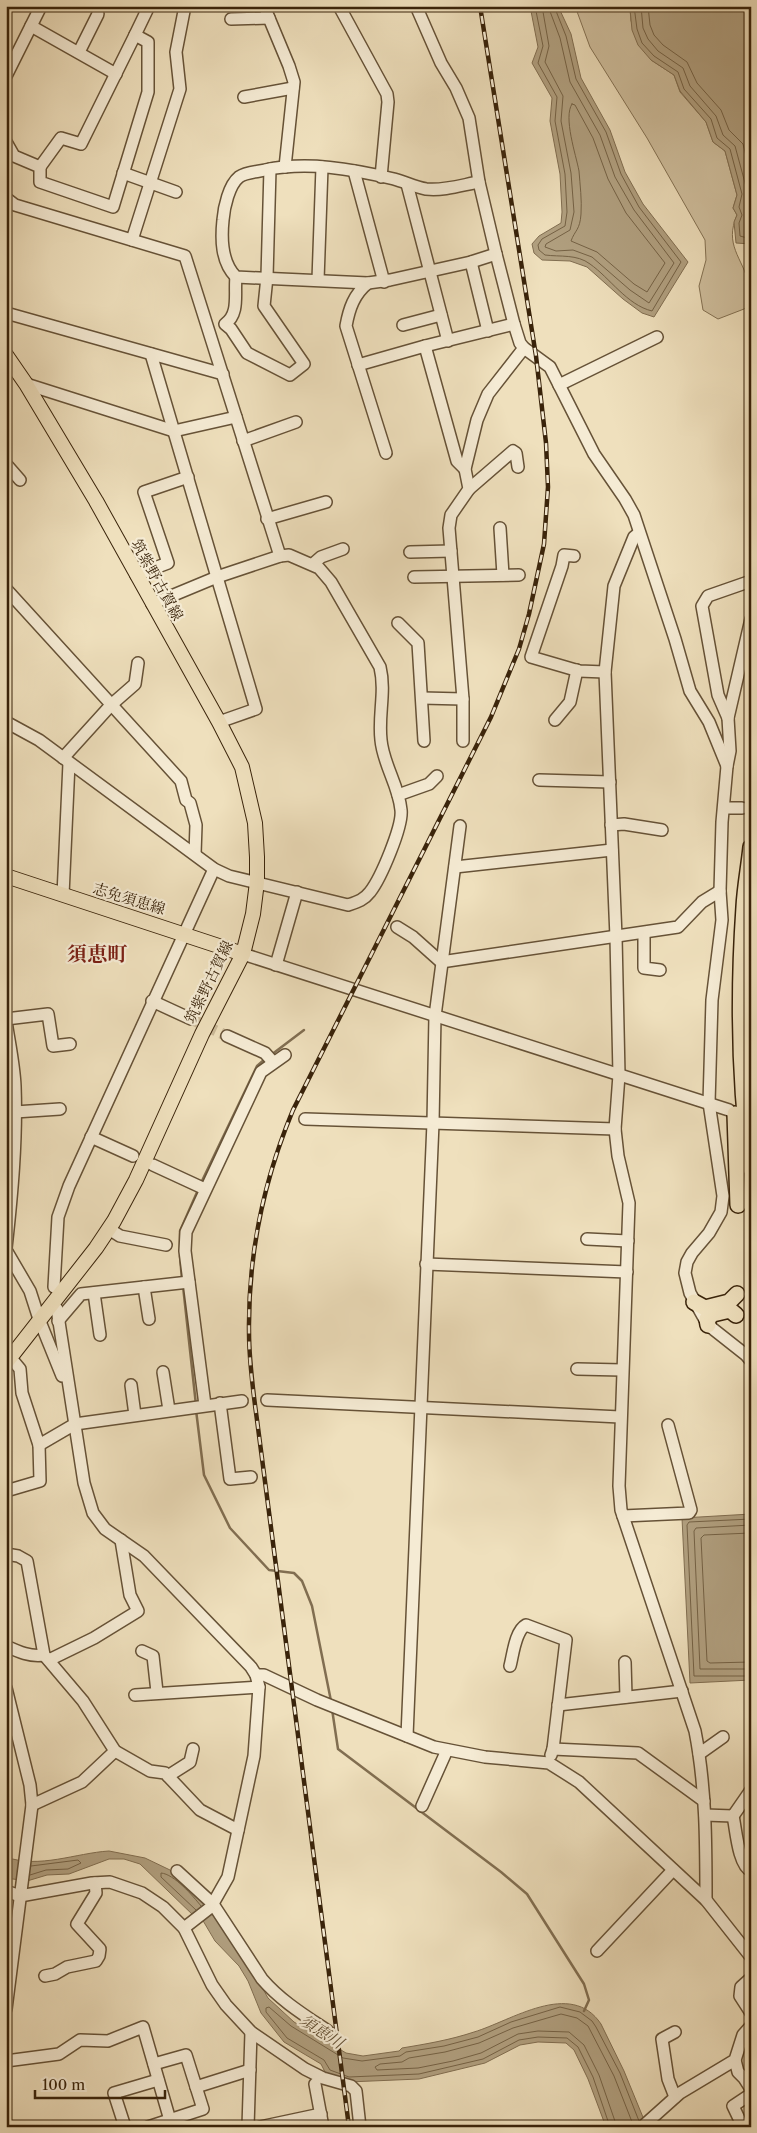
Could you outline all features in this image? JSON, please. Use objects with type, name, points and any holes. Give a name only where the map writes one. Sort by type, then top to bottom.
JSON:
[{"type":"highway","points":[[738,1205],[734,1053],[744,905],[751,847]]},
{"type":"highway","points":[[741,965],[742,1066],[751,1169]]},
{"type":"highway","points":[[694,1302],[705,1308],[730,1302],[737,1294]]},
{"type":"highway","points":[[708,1325],[707,1319],[713,1314],[730,1310],[736,1315]]},
{"type":"main road","name":"筑紫野古賀線","points":[[6,355],[26,384],[96,501],[242,767],[255,823],[257,882],[253,914],[243,954],[202,1034],[136,1180],[109,1229],[80,1270],[8,1360]]},
{"type":"main road","name":"志免須恵線","points":[[6,876],[184,933],[243,954]]},
{"type":"street","points":[[6,76],[41,6]]},
{"type":"street","points":[[135,35],[148,42],[148,92],[112,207],[40,182],[40,167],[61,138],[81,144],[148,6]]},
{"type":"street","points":[[132,240],[180,89],[176,52],[185,6]]},
{"type":"street","points":[[264,6],[290,66],[293,88],[285,167]]},
{"type":"street","points":[[339,6],[387,94],[388,102],[381,177]]},
{"type":"street","points":[[416,6],[438,55],[456,88],[468,118],[479,182],[514,324],[524,348],[550,367],[594,454],[634,515],[638,533],[676,639],[690,691],[709,722],[727,766]]},
{"type":"street","points":[[79,52],[98,14]]},
{"type":"street","points":[[231,20],[269,18]]},
{"type":"street","points":[[31,26],[116,74]]},
{"type":"street","points":[[244,97],[293,88]]},
{"type":"street","points":[[6,142],[14,156],[40,167]]},
{"type":"street","points":[[479,182],[437,190],[334,167],[285,167],[270,169],[239,178],[230,192],[223,218],[221,246],[231,272],[236,277],[368,283],[384,282],[496,254]]},
{"type":"street","points":[[318,280],[322,167]]},
{"type":"street","points":[[225,324],[231,329],[247,353],[290,375],[304,364],[264,306],[268,277],[270,169]]},
{"type":"street","points":[[354,171],[384,282]]},
{"type":"street","points":[[123,173],[176,192]]},
{"type":"street","points":[[407,184],[448,341]]},
{"type":"street","points":[[6,198],[15,205],[185,256],[267,520],[280,556]]},
{"type":"street","points":[[470,262],[488,330]]},
{"type":"street","points":[[209,331],[230,321],[236,311],[234,290],[236,277]]},
{"type":"street","points":[[368,283],[361,289],[349,309],[346,326],[386,453]]},
{"type":"street","points":[[6,313],[223,374]]},
{"type":"street","points":[[403,325],[441,315]]},
{"type":"street","points":[[358,365],[514,324]]},
{"type":"street","points":[[559,385],[656,337]]},
{"type":"street","points":[[425,346],[457,461],[465,469]]},
{"type":"street","points":[[469,489],[465,469],[477,420],[488,394],[524,348]]},
{"type":"street","points":[[151,354],[256,709],[219,722]]},
{"type":"street","points":[[26,384],[174,431],[236,417]]},
{"type":"street","points":[[244,441],[296,422]]},
{"type":"street","points":[[464,741],[463,699],[449,528],[451,515],[469,489],[513,451],[516,454],[518,466]]},
{"type":"street","points":[[6,464],[20,480]]},
{"type":"street","points":[[136,575],[168,563],[144,492],[188,477]]},
{"type":"street","points":[[267,520],[326,502]]},
{"type":"street","points":[[500,528],[503,575]]},
{"type":"street","points":[[638,533],[634,537],[614,586],[605,672],[616,937],[619,1075],[615,1129],[618,1156],[629,1202],[619,1486],[623,1516],[695,1731],[705,1815],[706,1900]]},
{"type":"street","points":[[313,564],[321,557],[342,549]]},
{"type":"street","points":[[410,552],[451,551]]},
{"type":"street","points":[[6,722],[39,740],[214,869],[229,876],[348,905],[360,902],[371,891],[400,826],[402,810],[381,742],[380,724],[384,682],[380,667],[331,582],[313,564],[290,555],[280,556],[217,577],[152,604]]},
{"type":"street","points":[[574,556],[564,555],[531,657],[577,670],[605,672]]},
{"type":"street","points":[[414,576],[518,575]]},
{"type":"street","points":[[728,718],[718,695],[702,606],[708,596],[751,581]]},
{"type":"street","points":[[6,589],[181,781],[196,825],[195,854]]},
{"type":"street","points":[[751,619],[728,718],[730,751],[727,766],[720,891],[722,920],[712,1000],[709,1103],[723,1196],[721,1212],[687,1262],[686,1280],[694,1302],[708,1325],[751,1360]]},
{"type":"street","points":[[398,623],[418,643],[424,741]]},
{"type":"street","points":[[63,895],[66,761],[111,705],[135,684],[138,663]]},
{"type":"street","points":[[556,720],[570,702],[577,670]]},
{"type":"street","points":[[422,698],[463,699]]},
{"type":"street","points":[[398,795],[429,784],[436,776]]},
{"type":"street","points":[[539,780],[610,782]]},
{"type":"street","points":[[724,808],[742,808]]},
{"type":"street","points":[[611,825],[624,824],[662,830]]},
{"type":"street","points":[[407,1736],[433,1123],[435,1016],[460,826]]},
{"type":"street","points":[[455,867],[612,850]]},
{"type":"street","points":[[54,1287],[58,1217],[69,1186],[214,869]]},
{"type":"street","points":[[441,962],[678,927],[702,902],[720,891]]},
{"type":"street","points":[[276,965],[297,892]]},
{"type":"street","points":[[397,927],[413,936],[441,962]]},
{"type":"street","points":[[644,933],[644,968],[660,970]]},
{"type":"street","points":[[243,954],[336,982],[435,1016],[729,1110]]},
{"type":"street","points":[[152,1001],[191,1019]]},
{"type":"street","points":[[69,1394],[30,1291],[6,1249],[15,1112],[15,1084],[6,1020],[48,1014],[53,1046],[70,1044]]},
{"type":"street","points":[[228,1036],[265,1053],[273,1062]]},
{"type":"street","points":[[204,1405],[184,1240],[189,1222],[261,1072],[285,1055]]},
{"type":"street","points":[[15,1112],[60,1109]]},
{"type":"street","points":[[305,1118],[615,1129]]},
{"type":"street","points":[[91,1137],[133,1156]]},
{"type":"street","points":[[153,1165],[205,1189]]},
{"type":"street","points":[[109,1229],[120,1236],[166,1245]]},
{"type":"street","points":[[588,1240],[628,1241]]},
{"type":"street","points":[[426,1264],[627,1272]]},
{"type":"street","points":[[186,1927],[212,1906],[228,1877],[254,1756],[259,1687],[256,1675],[144,1556],[98,1522],[90,1508],[84,1483],[57,1315],[81,1294],[189,1282]]},
{"type":"street","points":[[144,1287],[149,1319]]},
{"type":"street","points":[[94,1293],[100,1335]]},
{"type":"street","points":[[6,1491],[40,1481],[39,1445],[22,1393],[20,1369],[8,1360]]},
{"type":"street","points":[[577,1369],[622,1370]]},
{"type":"street","points":[[163,1372],[169,1410]]},
{"type":"street","points":[[131,1385],[135,1415]]},
{"type":"street","points":[[267,1400],[620,1416]]},
{"type":"street","points":[[39,1445],[75,1424],[242,1401]]},
{"type":"street","points":[[220,1403],[230,1479],[251,1476]]},
{"type":"street","points":[[623,1516],[689,1513],[691,1510],[668,1426]]},
{"type":"street","points":[[6,1646],[20,1653],[47,1658],[94,1638],[138,1611],[130,1595],[121,1540]]},
{"type":"street","points":[[6,1554],[18,1556],[27,1561],[47,1658],[83,1701],[115,1751],[150,1772],[165,1773],[200,1810],[238,1830]]},
{"type":"street","points":[[510,1666],[519,1633],[522,1627],[526,1625],[566,1640],[553,1749],[549,1763]]},
{"type":"street","points":[[142,1651],[153,1656],[157,1692]]},
{"type":"street","points":[[625,1662],[626,1697]]},
{"type":"street","points":[[256,1675],[264,1675],[317,1700],[447,1750],[485,1757],[549,1763],[579,1782],[706,1900],[751,1957]]},
{"type":"street","points":[[135,1695],[157,1692],[259,1687]]},
{"type":"street","points":[[6,1688],[30,1785],[32,1805],[6,2009]]},
{"type":"street","points":[[558,1705],[682,1691]]},
{"type":"street","points":[[699,1754],[723,1738]]},
{"type":"street","points":[[168,1776],[190,1762],[193,1748]]},
{"type":"street","points":[[553,1749],[638,1752],[704,1801]]},
{"type":"street","points":[[422,1806],[447,1750]]},
{"type":"street","points":[[32,1805],[82,1782],[115,1751]]},
{"type":"street","points":[[751,1790],[733,1816],[742,1861],[747,1869],[751,1871]]},
{"type":"street","points":[[705,1815],[733,1816]]},
{"type":"street","points":[[597,1951],[673,1870]]},
{"type":"street","points":[[177,1871],[212,1906],[262,1979],[272,1990],[290,2006],[328,2032]]},
{"type":"street","points":[[6,1892],[110,1882],[142,1893],[163,1907],[186,1927],[212,1984],[226,2006],[251,2032],[319,2081],[351,2086],[356,2091],[360,2127]]},
{"type":"street","points":[[46,1976],[66,1968],[96,1961],[99,1956],[100,1949],[77,1924],[96,1893],[95,1883]]},
{"type":"street","points":[[751,1978],[741,1987],[740,1996],[751,2013]]},
{"type":"street","points":[[751,2026],[743,2036],[736,2060],[738,2072],[751,2089]]},
{"type":"street","points":[[6,2061],[59,2054],[80,2040],[108,2041],[143,2027],[171,2124]]},
{"type":"street","points":[[248,2127],[251,2032]]},
{"type":"street","points":[[675,2032],[662,2039],[668,2079],[676,2097]]},
{"type":"street","points":[[148,2127],[171,2124],[203,2109],[186,2054],[154,2064]]},
{"type":"street","points":[[649,2123],[676,2097],[736,2060]]},
{"type":"street","points":[[196,2087],[250,2070]]},
{"type":"street","points":[[125,2127],[114,2093],[158,2080]]},
{"type":"street","points":[[319,2081],[320,2114],[323,2127]]},
{"type":"street","points":[[743,2127],[733,2106],[751,2094]]},
{"type":"street","points":[[260,2127],[320,2114]]},
{"type":"shaded area","points":[[575,6],[628,6],[631,21],[651,60],[674,75],[680,92],[706,122],[713,142],[725,151],[737,195],[733,208],[737,215],[733,225],[733,243],[750,289],[750,304],[744,309],[718,319],[703,310],[699,286],[706,260],[705,240],[647,138],[590,47]]},
{"type":"water","points":[[530,6],[558,6],[571,34],[581,78],[610,130],[625,172],[643,204],[688,262],[654,317],[642,313],[623,299],[587,267],[570,261],[542,260],[534,253],[532,244],[539,236],[561,223],[562,212],[560,174],[550,121],[552,98],[532,63],[538,47]]},
{"type":"water","points":[[628,6],[751,6],[751,244],[736,243],[734,222],[737,215],[733,208],[737,195],[725,151],[713,142],[706,122],[680,91],[674,75],[651,60],[638,45],[632,30]]},
{"type":"water","points":[[751,1514],[751,1680],[690,1683],[682,1518]]},
{"type":"water","points":[[109,1851],[145,1858],[170,1870],[191,1887],[213,1912],[268,1998],[294,2022],[346,2053],[363,2056],[399,2051],[402,2048],[438,2042],[489,2027],[540,2007],[557,2004],[574,2005],[588,2011],[601,2024],[624,2071],[647,2127],[606,2127],[588,2079],[574,2050],[566,2043],[538,2042],[520,2045],[485,2063],[419,2079],[348,2082],[326,2074],[321,2064],[284,2042],[261,2013],[248,1981],[239,1966],[215,1941],[202,1919],[195,1917],[140,1864],[124,1859],[109,1859],[69,1874],[47,1875],[27,1881],[6,1878],[6,1857],[19,1860],[44,1861]]},
{"type":"waterway","points":[[271,1055],[304,1030]]},
{"type":"waterway","points":[[201,1183],[257,1066],[265,1059]]},
{"type":"waterway","points":[[180,1250],[180,1231],[198,1190]]},
{"type":"waterway","points":[[180,1256],[182,1280]]},
{"type":"waterway","points":[[183,1286],[196,1405]]},
{"type":"waterway","points":[[196,1410],[204,1475],[230,1528],[269,1570],[294,1573],[302,1581],[312,1606],[331,1701]]},
{"type":"waterway","points":[[332,1709],[338,1749],[501,1872],[527,1894],[584,1984],[589,2000],[584,2011]]},
{"type":"tunnel","points":[[191,1019],[227,1036]]},
{"type":"railway","points":[[349,2127],[250,1365],[249,1303],[259,1219],[282,1137],[293,1110],[491,717],[519,649],[529,614],[544,544],[548,487],[546,443],[536,356],[480,6]]},
{"type":"district","name":"須恵町","points":[[97,954]]},
{"type":"water label","name":"須恵川","points":[[322,2031]]}]
